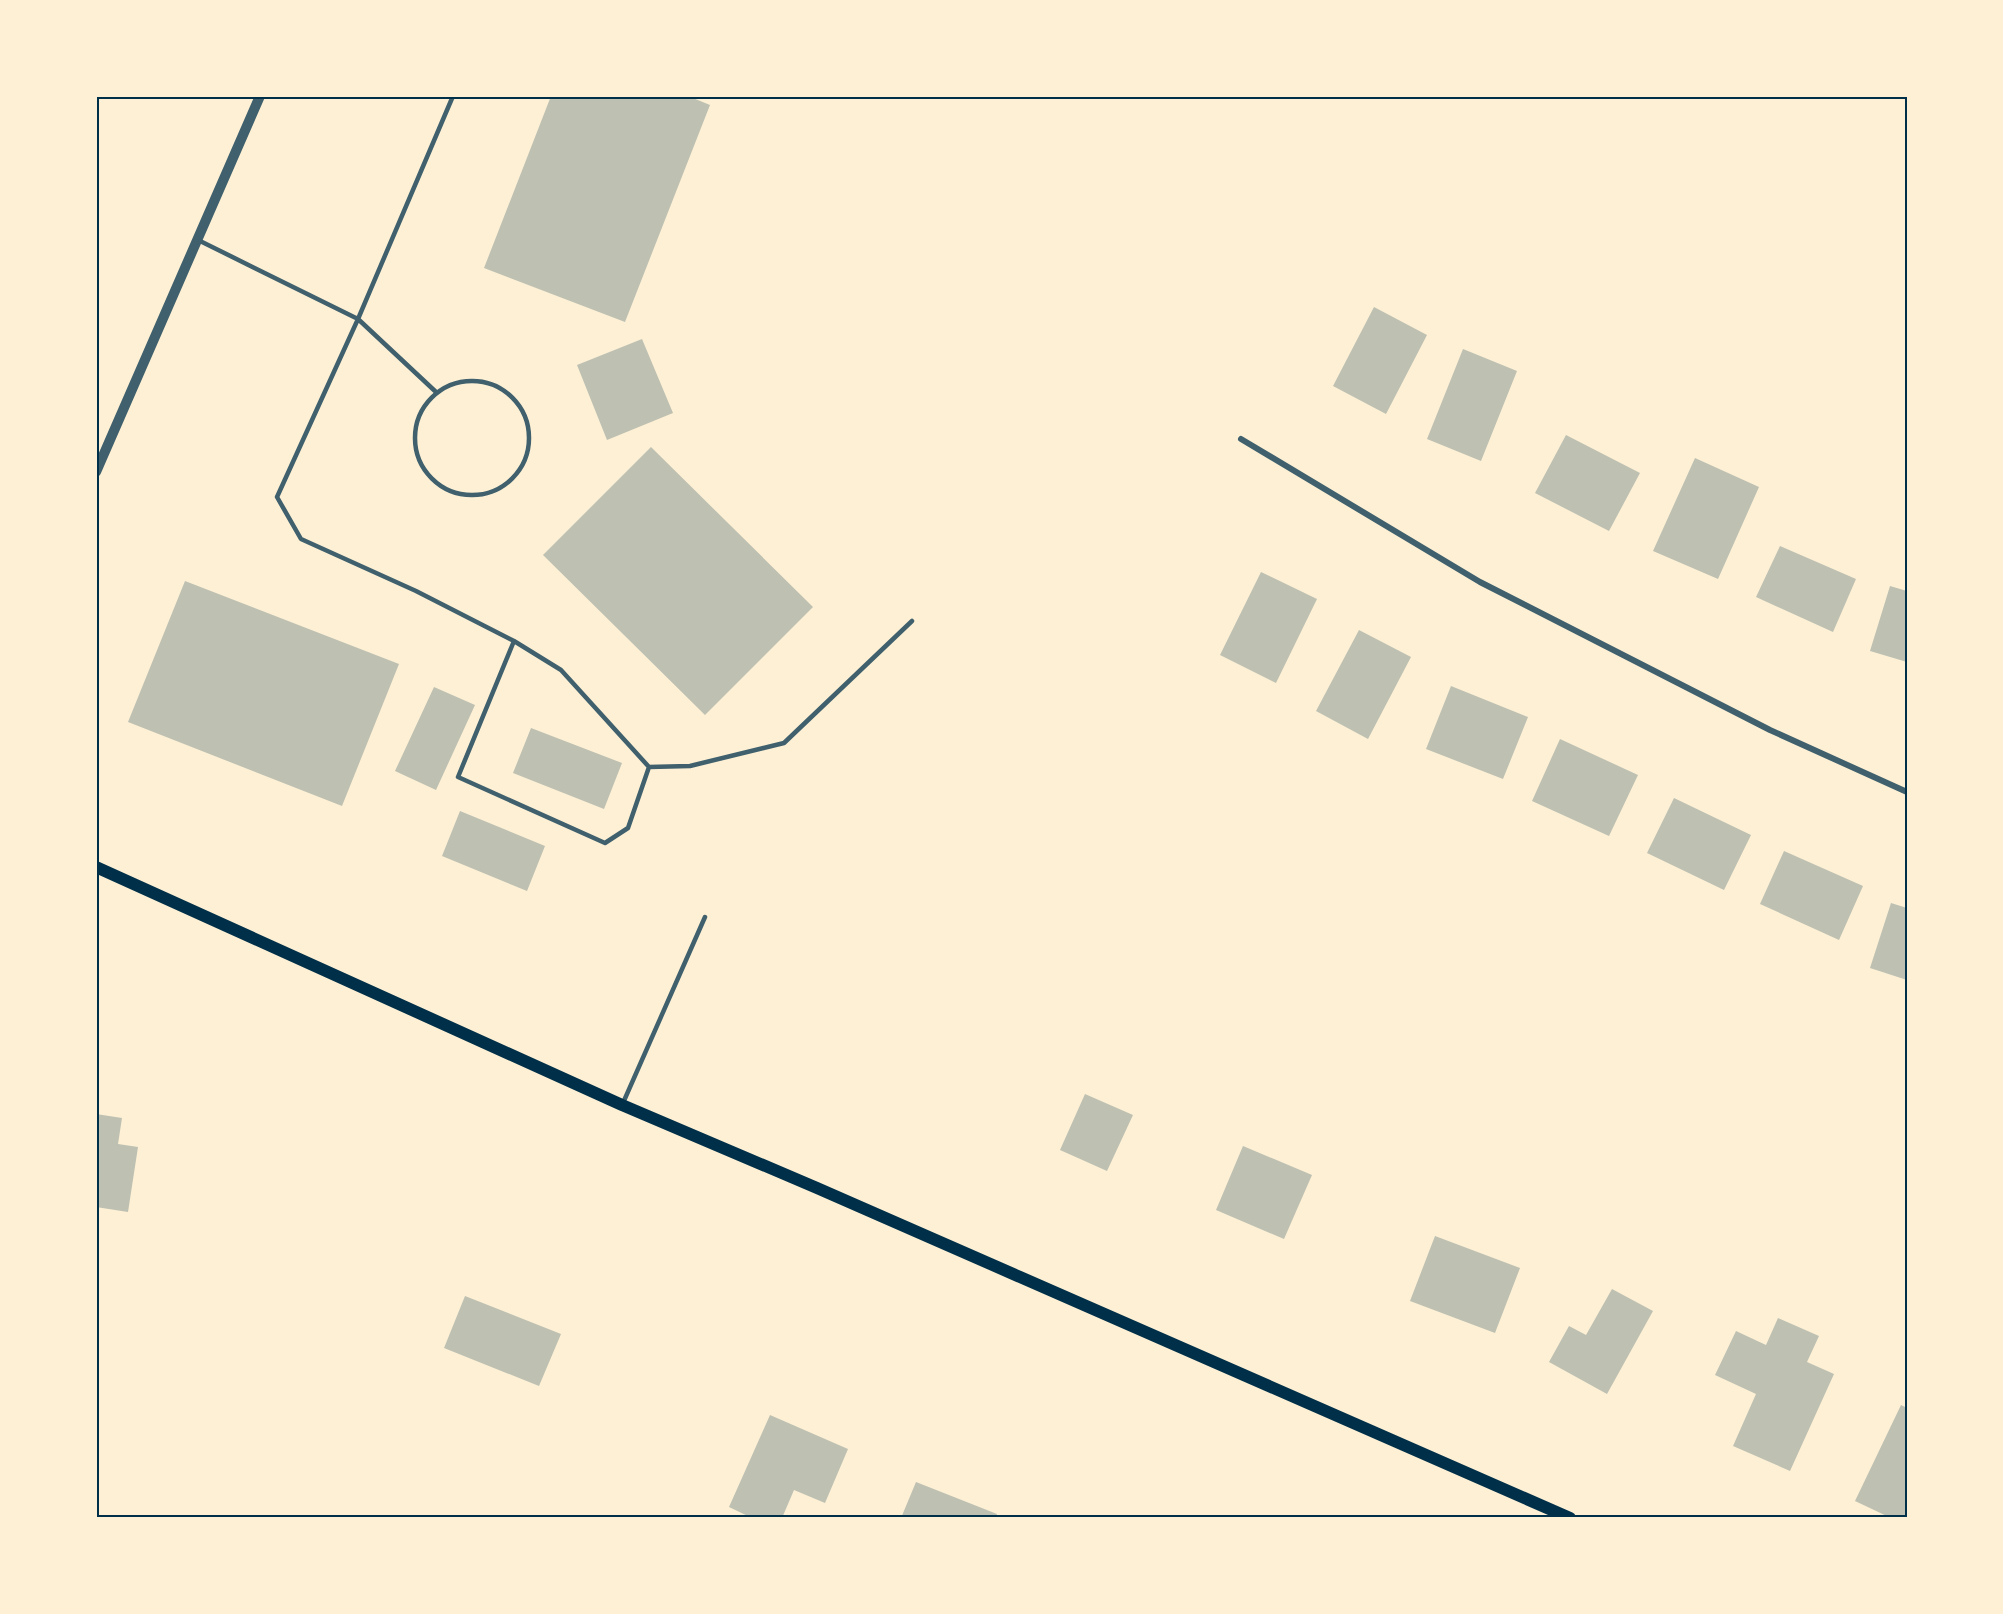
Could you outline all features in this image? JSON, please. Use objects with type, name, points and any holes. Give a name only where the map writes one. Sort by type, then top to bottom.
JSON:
[{"type":"main road","points":[[96,867],[622,1105],[1570,1518]]},
{"type":"street","points":[[96,472],[260,96]]},
{"type":"street","points":[[1241,439],[1480,582],[1770,730],[1907,792]]},
{"type":"lane","points":[[453,96],[358,319],[277,497],[301,539],[416,591],[514,641],[561,669],[649,767],[690,766],[784,743],[912,621]]},
{"type":"lane","points":[[198,240],[358,319],[436,392]]},
{"type":"lane","points":[[472,380],[492,384],[509,394],[522,408],[529,426],[530,446],[523,465],[512,480],[496,491],[478,495],[459,494],[442,488],[428,476],[418,459],[414,442],[416,423],[423,407],[436,392],[453,383],[472,380]]},
{"type":"lane","points":[[514,641],[458,777],[605,843],[628,828],[649,767]]},
{"type":"lane","points":[[622,1105],[705,917]]},
{"type":"building","points":[[551,96],[688,96],[710,105],[625,322],[484,268]]},
{"type":"building","points":[[1374,307],[1427,335],[1386,414],[1333,386]]},
{"type":"building","points":[[642,339],[673,413],[607,440],[577,365]]},
{"type":"building","points":[[1463,349],[1517,371],[1481,461],[1427,439]]},
{"type":"building","points":[[1566,435],[1640,473],[1609,531],[1535,493]]},
{"type":"building","points":[[651,447],[813,607],[705,715],[543,555]]},
{"type":"building","points":[[1695,458],[1759,487],[1718,579],[1653,551]]},
{"type":"building","points":[[1780,546],[1856,579],[1833,632],[1756,597]]},
{"type":"building","points":[[1261,572],[1317,599],[1276,683],[1220,655]]},
{"type":"building","points":[[185,581],[399,664],[342,806],[128,722]]},
{"type":"building","points":[[1890,586],[1907,591],[1907,662],[1870,651]]},
{"type":"building","points":[[1359,630],[1411,657],[1368,739],[1316,711]]},
{"type":"building","points":[[1451,686],[1528,717],[1503,779],[1426,749]]},
{"type":"building","points":[[434,687],[475,705],[436,790],[395,771]]},
{"type":"building","points":[[531,728],[622,763],[604,809],[513,773]]},
{"type":"building","points":[[1560,739],[1638,775],[1609,836],[1532,801]]},
{"type":"building","points":[[1674,798],[1751,835],[1724,890],[1647,853]]},
{"type":"building","points":[[460,811],[545,846],[527,891],[442,856]]},
{"type":"building","points":[[1784,851],[1863,886],[1839,940],[1760,904]]},
{"type":"building","points":[[1891,903],[1907,908],[1907,980],[1870,968]]},
{"type":"building","points":[[1085,1094],[1133,1115],[1107,1171],[1060,1150]]},
{"type":"building","points":[[96,1114],[122,1118],[118,1144],[138,1147],[128,1212],[96,1207]]},
{"type":"building","points":[[1243,1146],[1312,1175],[1284,1239],[1216,1210]]},
{"type":"building","points":[[1435,1236],[1520,1268],[1495,1333],[1410,1301]]},
{"type":"building","points":[[1612,1289],[1653,1311],[1607,1394],[1549,1362],[1569,1326],[1586,1335]]},
{"type":"building","points":[[465,1296],[561,1334],[539,1386],[444,1348]]},
{"type":"building","points":[[1778,1318],[1819,1336],[1807,1362],[1834,1374],[1790,1471],[1733,1446],[1756,1394],[1715,1375],[1736,1331],[1766,1345]]},
{"type":"building","points":[[1901,1405],[1907,1408],[1907,1518],[1891,1518],[1855,1501]]},
{"type":"building","points":[[770,1415],[848,1449],[825,1503],[794,1490],[782,1518],[752,1518],[729,1507]]},
{"type":"building","points":[[916,1482],[997,1514],[996,1518],[901,1518]]}]
